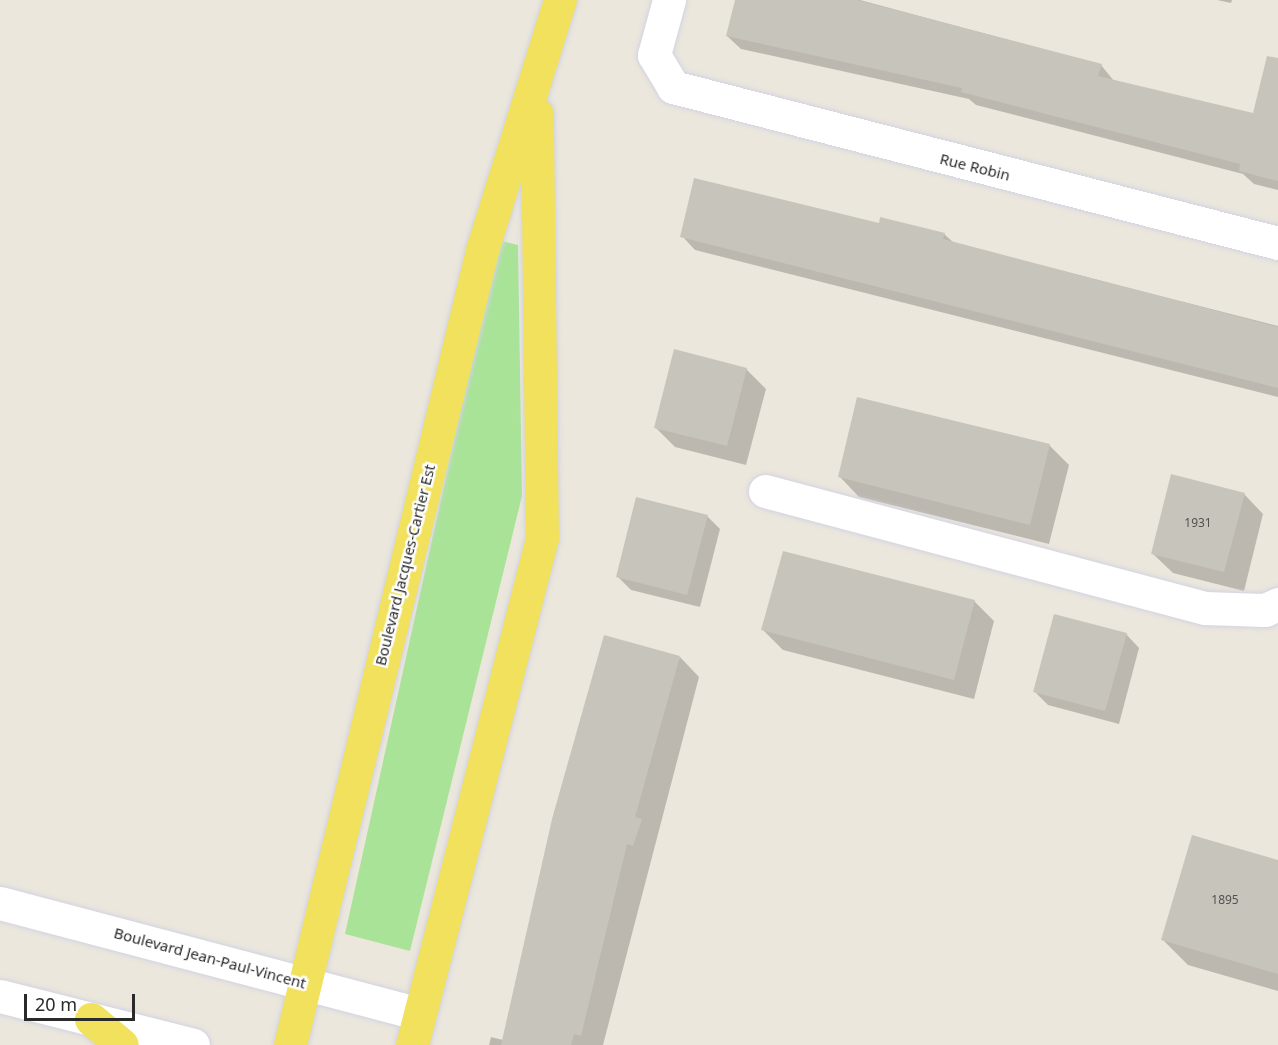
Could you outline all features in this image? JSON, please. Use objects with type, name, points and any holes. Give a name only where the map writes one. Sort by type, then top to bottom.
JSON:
[{"type":"main road","name":"Boulevard Jacques-Cartier Est","points":[[290,1045],[482,250],[537,88],[560,0]]},
{"type":"main road","name":"Boulevard Jacques-Cartier Est","points":[[416,1030],[542,538],[537,88]]},
{"type":"main road","points":[[92,1019],[122,1045]]},
{"type":"street","name":"Rue Robin","points":[[669,0],[654,55],[673,87],[1278,243]]},
{"type":"street","points":[[765,491],[1205,608],[1265,610],[1278,604]]},
{"type":"street","name":"Boulevard Jean-Paul-Vincent","points":[[0,903],[304,982],[416,1030]]},
{"type":"street","points":[[0,996],[193,1045]]},
{"type":"green space","points":[[498,240],[518,245],[522,496],[410,951],[345,934]]},
{"type":"building","points":[[735,0],[857,0],[1102,64],[1098,76],[1253,113],[1267,56],[1278,58],[1278,181],[1239,171],[1240,164],[961,92],[962,88],[726,36]]},
{"type":"building","points":[[694,178],[879,223],[880,217],[945,233],[943,239],[1278,327],[1278,388],[680,237]]},
{"type":"building","points":[[674,349],[747,368],[727,446],[654,428]]},
{"type":"building","points":[[857,397],[1050,444],[1030,525],[838,477]]},
{"type":"building","points":[[1171,474],[1245,493],[1224,572],[1151,554]]},
{"type":"building","points":[[636,497],[708,515],[687,595],[616,577]]},
{"type":"building","points":[[783,551],[975,600],[954,680],[761,630]]},
{"type":"building","points":[[1054,614],[1127,633],[1105,711],[1033,692]]},
{"type":"building","points":[[604,635],[680,656],[635,817],[642,819],[633,846],[627,844],[581,1036],[574,1034],[571,1045],[501,1045],[552,819]]},
{"type":"building","points":[[1192,835],[1278,860],[1278,974],[1161,940]]}]
